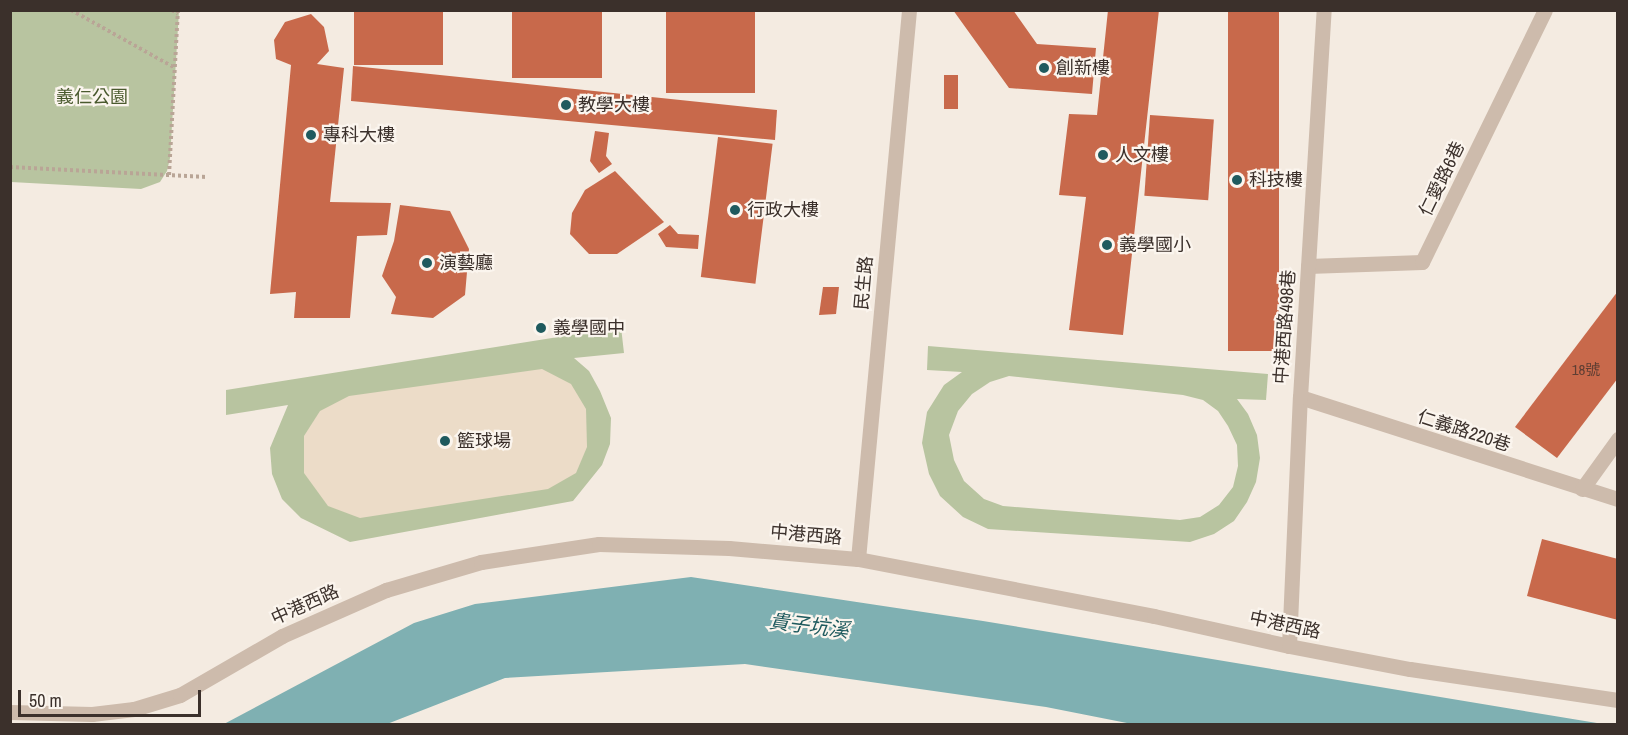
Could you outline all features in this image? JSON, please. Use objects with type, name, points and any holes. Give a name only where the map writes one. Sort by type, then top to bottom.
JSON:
[{"type":"street","name":"民生路","points":[[858,559],[909,10]]},
{"type":"street","name":"中港西路498巷","points":[[1289,646],[1300,397],[1324,10]]},
{"type":"street","name":"仁愛路6巷","points":[[1308,266],[1422,262],[1545,10]]},
{"type":"street","name":"仁義路220巷","points":[[1300,397],[1617,500]]},
{"type":"street","points":[[1582,489],[1617,439]]},
{"type":"street","name":"中港西路","points":[[10,712],[92,714],[134,709],[180,695],[282,636],[386,590],[481,562],[599,544],[729,548],[858,559],[1154,616],[1289,646],[1410,669],[1617,700]]},
{"type":"path","points":[[71,10],[175,68]]},
{"type":"path","points":[[169,175],[178,12],[172,10]]},
{"type":"path","points":[[10,167],[207,177]]},
{"type":"green space","name":"義仁公園","points":[[10,11],[179,11],[170,158],[167,171],[160,182],[141,189],[11,182]]},
{"type":"green space","points":[[621,327],[624,353],[574,358],[589,371],[611,418],[610,444],[602,465],[573,501],[350,542],[301,518],[282,499],[272,474],[270,448],[288,405],[226,415],[226,390]]},
{"type":"green space","points":[[928,346],[1268,374],[1266,400],[1237,399],[1248,414],[1257,435],[1260,458],[1256,482],[1247,502],[1234,521],[1214,534],[1190,542],[988,529],[963,517],[940,496],[929,474],[922,443],[927,412],[944,385],[962,372],[927,370]],"holes":[[[1009,376],[1183,395],[1203,400],[1218,411],[1237,445],[1238,466],[1233,487],[1219,505],[1200,517],[1180,520],[1003,506],[984,499],[964,481],[954,460],[949,435],[958,411],[972,394],[990,382]]]},
{"type":"shaded area","name":"籃球場","points":[[542,369],[571,384],[586,409],[587,447],[576,473],[548,489],[360,518],[328,506],[304,473],[304,436],[320,411],[349,396]]},
{"type":"water","name":"貴子坑溪","points":[[691,577],[983,621],[1603,724],[1132,724],[1046,707],[745,664],[505,678],[387,724],[224,724],[414,623],[475,604]]},
{"type":"building","points":[[354,10],[443,10],[443,65],[354,65]]},
{"type":"building","points":[[512,10],[602,10],[602,78],[512,78]]},
{"type":"building","points":[[666,10],[755,10],[755,93],[666,93]]},
{"type":"building","name":"創新樓","points":[[953,10],[1013,10],[1037,44],[1096,48],[1092,94],[1009,88]]},
{"type":"building","name":"人文樓","points":[[1108,10],[1159,10],[1123,335],[1069,330],[1086,197],[1059,195],[1069,114],[1097,115]]},
{"type":"building","name":"科技樓","points":[[1228,10],[1279,10],[1279,351],[1228,351]]},
{"type":"building","name":"專科大樓","points":[[311,14],[324,27],[329,51],[317,64],[344,68],[330,202],[391,203],[387,235],[357,236],[350,318],[294,318],[296,292],[270,294],[291,65],[276,59],[274,40],[285,22]]},
{"type":"building","name":"教學大樓","points":[[353,66],[777,110],[775,140],[351,101]]},
{"type":"building","points":[[944,75],[958,75],[958,109],[944,109]]},
{"type":"building","points":[[1150,115],[1214,119],[1208,200],[1144,196]]},
{"type":"building","points":[[595,131],[609,133],[606,156],[612,164],[599,173],[590,161]]},
{"type":"building","name":"行政大樓","points":[[718,137],[773,144],[755,284],[701,277]]},
{"type":"building","points":[[615,171],[664,222],[617,254],[589,254],[570,234],[572,213],[585,190]]},
{"type":"building","name":"演藝廳","points":[[400,205],[450,211],[469,249],[465,295],[433,318],[391,314],[396,297],[382,276],[394,241]]},
{"type":"building","points":[[670,225],[678,234],[699,235],[698,249],[666,247],[658,234]]},
{"type":"building","points":[[823,287],[839,287],[836,314],[819,315]]},
{"type":"building","points":[[1618,291],[1618,378],[1557,458],[1515,427]]},
{"type":"building","points":[[1542,539],[1618,559],[1618,620],[1527,596]]},
{"type":"place","name":"創新樓","points":[[1044,68]]},
{"type":"place","name":"教學大樓","points":[[566,105]]},
{"type":"place","name":"專科大樓","points":[[311,135]]},
{"type":"place","name":"人文樓","points":[[1103,155]]},
{"type":"place","name":"科技樓","points":[[1237,180]]},
{"type":"place","name":"行政大樓","points":[[735,210]]},
{"type":"place","name":"義學國小","points":[[1107,245]]},
{"type":"place","name":"演藝廳","points":[[427,263]]},
{"type":"place","name":"義學國中","points":[[541,328]]},
{"type":"place","name":"籃球場","points":[[445,441]]}]
